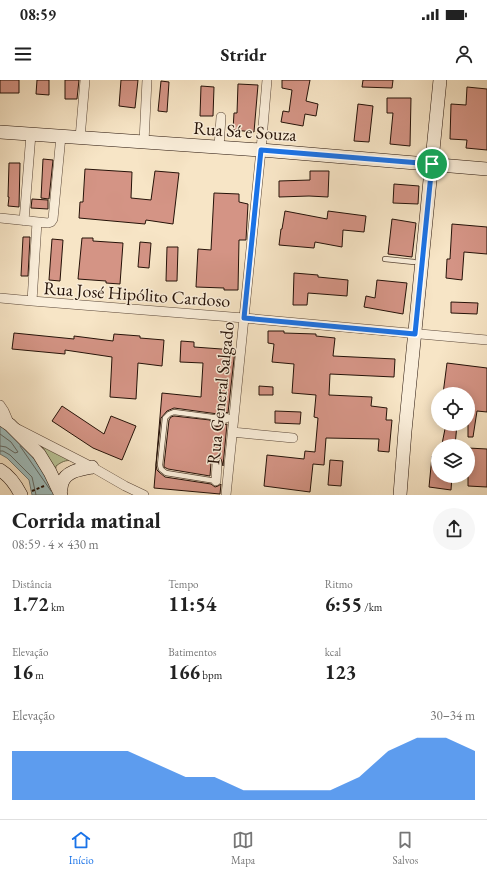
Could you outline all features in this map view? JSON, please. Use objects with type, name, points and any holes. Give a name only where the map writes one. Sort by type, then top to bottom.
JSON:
[{"type":"street","points":[[80,138],[85,80]]},
{"type":"street","points":[[144,142],[147,80]]},
{"type":"street","name":"Rua General Salgado","points":[[226,495],[267,80]]},
{"type":"street","points":[[400,495],[415,334],[418,262],[432,164],[440,80]]},
{"type":"street","points":[[219,147],[221,117]]},
{"type":"street","name":"Rua Sá e Souza","points":[[0,132],[261,150],[487,169]]},
{"type":"street","points":[[24,221],[31,134]]},
{"type":"street","points":[[0,218],[48,223],[51,222],[53,219],[61,136]]},
{"type":"street","points":[[32,301],[37,222]]},
{"type":"street","name":"Rua José Hipólito Cardoso","points":[[0,298],[487,340]]},
{"type":"street","points":[[0,405],[4,411],[5,421],[38,454],[50,472],[61,494]]},
{"type":"street","points":[[216,421],[226,418]]},
{"type":"street","points":[[5,421],[92,467],[124,486],[144,495]]},
{"type":"street","points":[[232,432],[292,438]]},
{"type":"street","points":[[216,464],[216,481]]},
{"type":"street","points":[[61,494],[62,482],[67,477],[78,470],[92,467]]},
{"type":"street","points":[[0,470],[27,493]]},
{"type":"lane","points":[[385,259],[418,262]]},
{"type":"lane","points":[[216,481],[166,473],[161,469],[160,465],[165,418],[168,414],[174,412],[226,418]]},
{"type":"path","points":[[27,493],[45,485]]},
{"type":"green space","points":[[36,434],[76,461],[66,461],[56,466],[55,475]]},
{"type":"water","points":[[0,424],[18,435],[57,495],[32,495],[29,480],[7,458],[0,454]]},
{"type":"building","points":[[0,80],[19,80],[19,93],[0,93]]},
{"type":"building","points":[[37,80],[49,80],[49,95],[36,94]]},
{"type":"building","points":[[65,80],[79,80],[77,99],[65,99]]},
{"type":"building","points":[[121,80],[138,80],[135,108],[119,106]]},
{"type":"building","points":[[282,80],[310,80],[306,101],[318,104],[316,116],[305,114],[303,126],[281,122],[283,111],[289,112],[292,90],[282,88]]},
{"type":"building","points":[[363,80],[393,80],[392,88],[362,87]]},
{"type":"building","points":[[161,81],[169,82],[167,112],[158,111]]},
{"type":"building","points":[[238,84],[258,85],[254,132],[233,130],[234,113],[237,113]]},
{"type":"building","points":[[201,86],[214,87],[213,116],[200,116]]},
{"type":"building","points":[[467,87],[487,89],[487,150],[466,148],[467,140],[450,139],[451,104],[466,105]]},
{"type":"building","points":[[387,98],[411,98],[410,146],[390,144],[393,113],[387,113]]},
{"type":"building","points":[[358,104],[373,106],[369,142],[354,141]]},
{"type":"building","points":[[43,159],[53,160],[49,199],[41,198]]},
{"type":"building","points":[[9,163],[20,163],[19,207],[8,206]]},
{"type":"building","points":[[85,169],[132,172],[131,198],[151,200],[155,171],[179,173],[173,224],[146,220],[145,224],[79,218],[80,202],[83,202]]},
{"type":"building","points":[[310,171],[329,171],[328,197],[279,197],[279,181],[310,180]]},
{"type":"building","points":[[394,184],[419,186],[418,204],[393,203]]},
{"type":"building","points":[[214,193],[239,194],[239,202],[248,204],[246,240],[239,240],[238,290],[196,287],[198,249],[211,250]]},
{"type":"building","points":[[32,199],[48,200],[48,209],[31,208]]},
{"type":"building","points":[[285,211],[327,219],[328,211],[366,216],[364,232],[343,230],[342,247],[315,242],[314,248],[279,245]]},
{"type":"building","points":[[392,219],[416,223],[412,257],[388,254]]},
{"type":"building","points":[[452,224],[487,227],[487,254],[464,252],[462,280],[446,278],[447,259],[450,259]]},
{"type":"building","points":[[23,237],[30,237],[28,276],[21,276]]},
{"type":"building","points":[[82,238],[93,238],[93,241],[123,243],[120,284],[106,283],[106,281],[78,279]]},
{"type":"building","points":[[52,239],[63,240],[60,281],[49,280]]},
{"type":"building","points":[[140,242],[151,243],[149,268],[138,267]]},
{"type":"building","points":[[167,247],[178,247],[177,281],[166,281]]},
{"type":"building","points":[[294,273],[348,280],[347,296],[308,293],[307,305],[293,305]]},
{"type":"building","points":[[377,280],[407,283],[403,314],[364,307],[366,296],[375,298]]},
{"type":"building","points":[[451,302],[478,303],[477,314],[451,313]]},
{"type":"building","points":[[268,331],[316,334],[316,336],[335,338],[333,356],[395,359],[394,377],[330,374],[329,395],[372,397],[371,406],[387,408],[386,420],[392,420],[389,452],[378,451],[379,439],[326,438],[324,465],[313,464],[310,492],[264,486],[267,455],[304,459],[305,451],[315,452],[318,418],[314,417],[316,395],[292,393],[294,364],[272,362],[274,344],[268,343]]},
{"type":"building","points":[[14,333],[74,339],[74,336],[113,341],[114,334],[164,340],[162,366],[138,363],[136,399],[110,397],[112,357],[65,350],[65,354],[12,349]]},
{"type":"building","points":[[181,341],[194,342],[194,347],[235,350],[228,413],[225,412],[218,414],[174,408],[167,411],[161,418],[156,465],[157,470],[165,477],[211,484],[215,487],[221,484],[220,494],[154,488],[162,393],[201,397],[203,363],[180,362]]},
{"type":"building","points":[[447,363],[487,368],[487,412],[477,411],[475,424],[475,387],[444,387]]},
{"type":"building","points":[[259,386],[273,387],[273,395],[259,395]]},
{"type":"building","points":[[62,406],[104,434],[111,416],[136,426],[122,460],[93,448],[52,421]]},
{"type":"building","points":[[275,411],[301,412],[300,424],[275,423]]},
{"type":"building","points":[[174,416],[210,420],[212,425],[215,427],[227,424],[223,466],[221,459],[214,459],[211,463],[210,476],[164,467],[169,420]]},
{"type":"building","points":[[445,431],[456,431],[456,439],[443,439]]},
{"type":"building","points":[[468,431],[474,431],[473,437],[468,437]]},
{"type":"building","points":[[475,448],[487,449],[487,487],[468,486],[468,483],[475,483]]},
{"type":"building","points":[[330,460],[343,461],[341,486],[328,485]]},
{"type":"building","points":[[431,466],[431,483],[452,483],[451,490],[429,487]]},
{"type":"route","points":[[261,150],[432,164],[415,334],[244,318],[261,150]]}]
